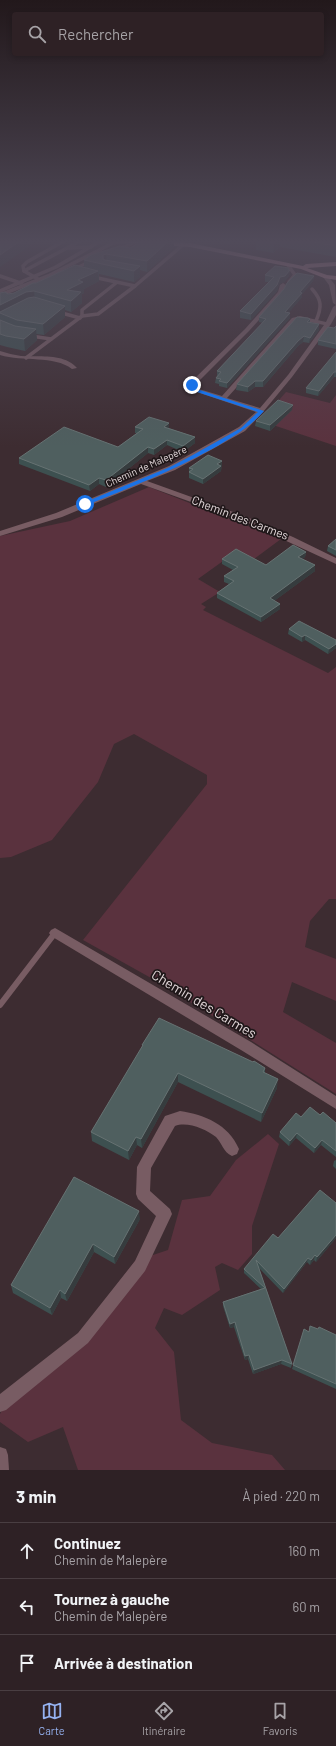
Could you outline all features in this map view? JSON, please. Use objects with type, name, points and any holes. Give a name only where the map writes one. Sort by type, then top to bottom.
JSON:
[{"type":"street","points":[[261,411],[223,400],[196,390],[192,385],[265,310]]},
{"type":"street","name":"Chemin de Malepère","points":[[0,528],[4,533],[59,515],[172,468],[230,437],[242,429],[261,411],[290,376],[328,324],[335,310]]},
{"type":"street","points":[[223,400],[294,319],[300,318],[328,324]]},
{"type":"street","points":[[0,353],[26,358],[59,360],[70,364],[74,368]]},
{"type":"street","name":"Chemin des Carmes","points":[[142,481],[248,520],[294,539],[336,561]]},
{"type":"street","name":"Chemin des Carmes","points":[[55,933],[246,1046],[336,1103]]},
{"type":"street","points":[[0,1404],[83,1338],[140,1266],[165,1214],[143,1194],[144,1168],[170,1121],[180,1117],[198,1120],[221,1133],[232,1149]]},
{"type":"street","points":[[0,1455],[1,1470]]},
{"type":"lane","points":[[50,310],[81,317],[98,314],[104,310]]},
{"type":"lane","points":[[26,358],[81,317],[82,310]]},
{"type":"lane","points":[[316,321],[320,310]]},
{"type":"lane","points":[[25,335],[51,338]]},
{"type":"lane","points":[[0,1005],[55,933]]},
{"type":"shaded area","points":[[286,392],[330,403],[336,395],[336,446],[261,421]]},
{"type":"shaded area","points":[[149,487],[281,539],[254,559],[237,551],[198,579],[220,592],[201,604],[206,607],[203,610],[328,673],[336,667],[336,899],[329,899],[310,921],[305,947],[336,959],[336,1001],[292,982],[283,1012],[336,1043],[336,1094],[160,983],[83,940],[207,784],[207,775],[134,734],[114,744],[98,782],[52,840],[11,857],[0,858],[0,536],[70,521]]},
{"type":"shaded area","points":[[268,1134],[279,1144],[252,1226],[252,1254],[238,1270],[222,1263],[215,1267],[220,1290],[182,1315],[164,1308],[155,1328],[174,1352],[181,1420],[212,1443],[272,1455],[285,1470],[78,1470],[63,1427],[28,1442],[0,1422],[0,1414],[15,1386],[79,1334],[135,1261],[168,1250],[182,1200],[210,1196],[236,1160]]},
{"type":"building","points":[[5,310],[61,310],[43,324],[17,320],[0,312]]},
{"type":"building","points":[[241,310],[255,310],[251,314],[240,311]]},
{"type":"building","points":[[266,310],[287,310],[285,312],[290,313],[227,383],[219,381],[221,379],[216,378],[221,372],[217,371],[266,319],[259,317]]},
{"type":"building","points":[[297,317],[308,318],[310,319],[307,322],[319,324],[310,338],[304,336],[298,341],[263,381],[255,381],[248,387],[237,384]]},
{"type":"building","points":[[0,320],[15,326],[36,329],[24,339],[6,336],[0,334]]},
{"type":"building","points":[[336,326],[336,344],[318,340],[328,327],[334,328]]},
{"type":"building","points":[[336,352],[336,372],[334,372],[319,391],[306,388]]},
{"type":"building","points":[[278,400],[293,405],[270,425],[256,421]]},
{"type":"building","points":[[149,417],[169,423],[164,427],[195,437],[183,446],[167,440],[154,449],[148,447],[106,480],[99,478],[89,485],[19,458],[64,427],[118,447],[143,429],[135,427]]},
{"type":"building","points":[[208,455],[222,461],[217,464],[221,466],[203,479],[189,472],[193,469],[189,468]]},
{"type":"building","points":[[336,539],[336,550],[328,546]]},
{"type":"building","points":[[293,545],[306,552],[298,557],[315,565],[270,598],[280,604],[261,617],[217,593],[234,581],[224,576],[238,567],[222,559],[236,549],[266,565]]},
{"type":"building","points":[[299,621],[336,640],[336,644],[329,649],[305,635],[302,637],[289,629]]},
{"type":"building","points":[[159,1018],[253,1062],[254,1061],[265,1068],[263,1072],[278,1079],[262,1113],[178,1073],[141,1139],[136,1137],[128,1151],[91,1132]]},
{"type":"building","points":[[310,1107],[320,1115],[323,1112],[336,1123],[336,1151],[322,1140],[315,1148],[297,1133],[290,1141],[280,1132],[296,1113],[301,1117]]},
{"type":"building","points":[[74,1177],[139,1211],[114,1257],[93,1244],[65,1294],[60,1290],[50,1308],[11,1285]]},
{"type":"building","points":[[320,1190],[336,1203],[336,1235],[317,1257],[315,1255],[311,1260],[308,1258],[284,1289],[256,1260],[292,1364],[282,1360],[254,1370],[249,1355],[245,1356],[235,1322],[230,1324],[223,1302],[265,1288],[244,1269],[273,1234],[278,1238]]},
{"type":"building","points":[[310,1326],[318,1329],[319,1327],[336,1335],[336,1384],[293,1365],[304,1329],[309,1332]]},
{"type":"route","points":[[85,504],[172,468],[193,457],[242,429],[261,411],[201,392],[196,390],[192,385]]}]
